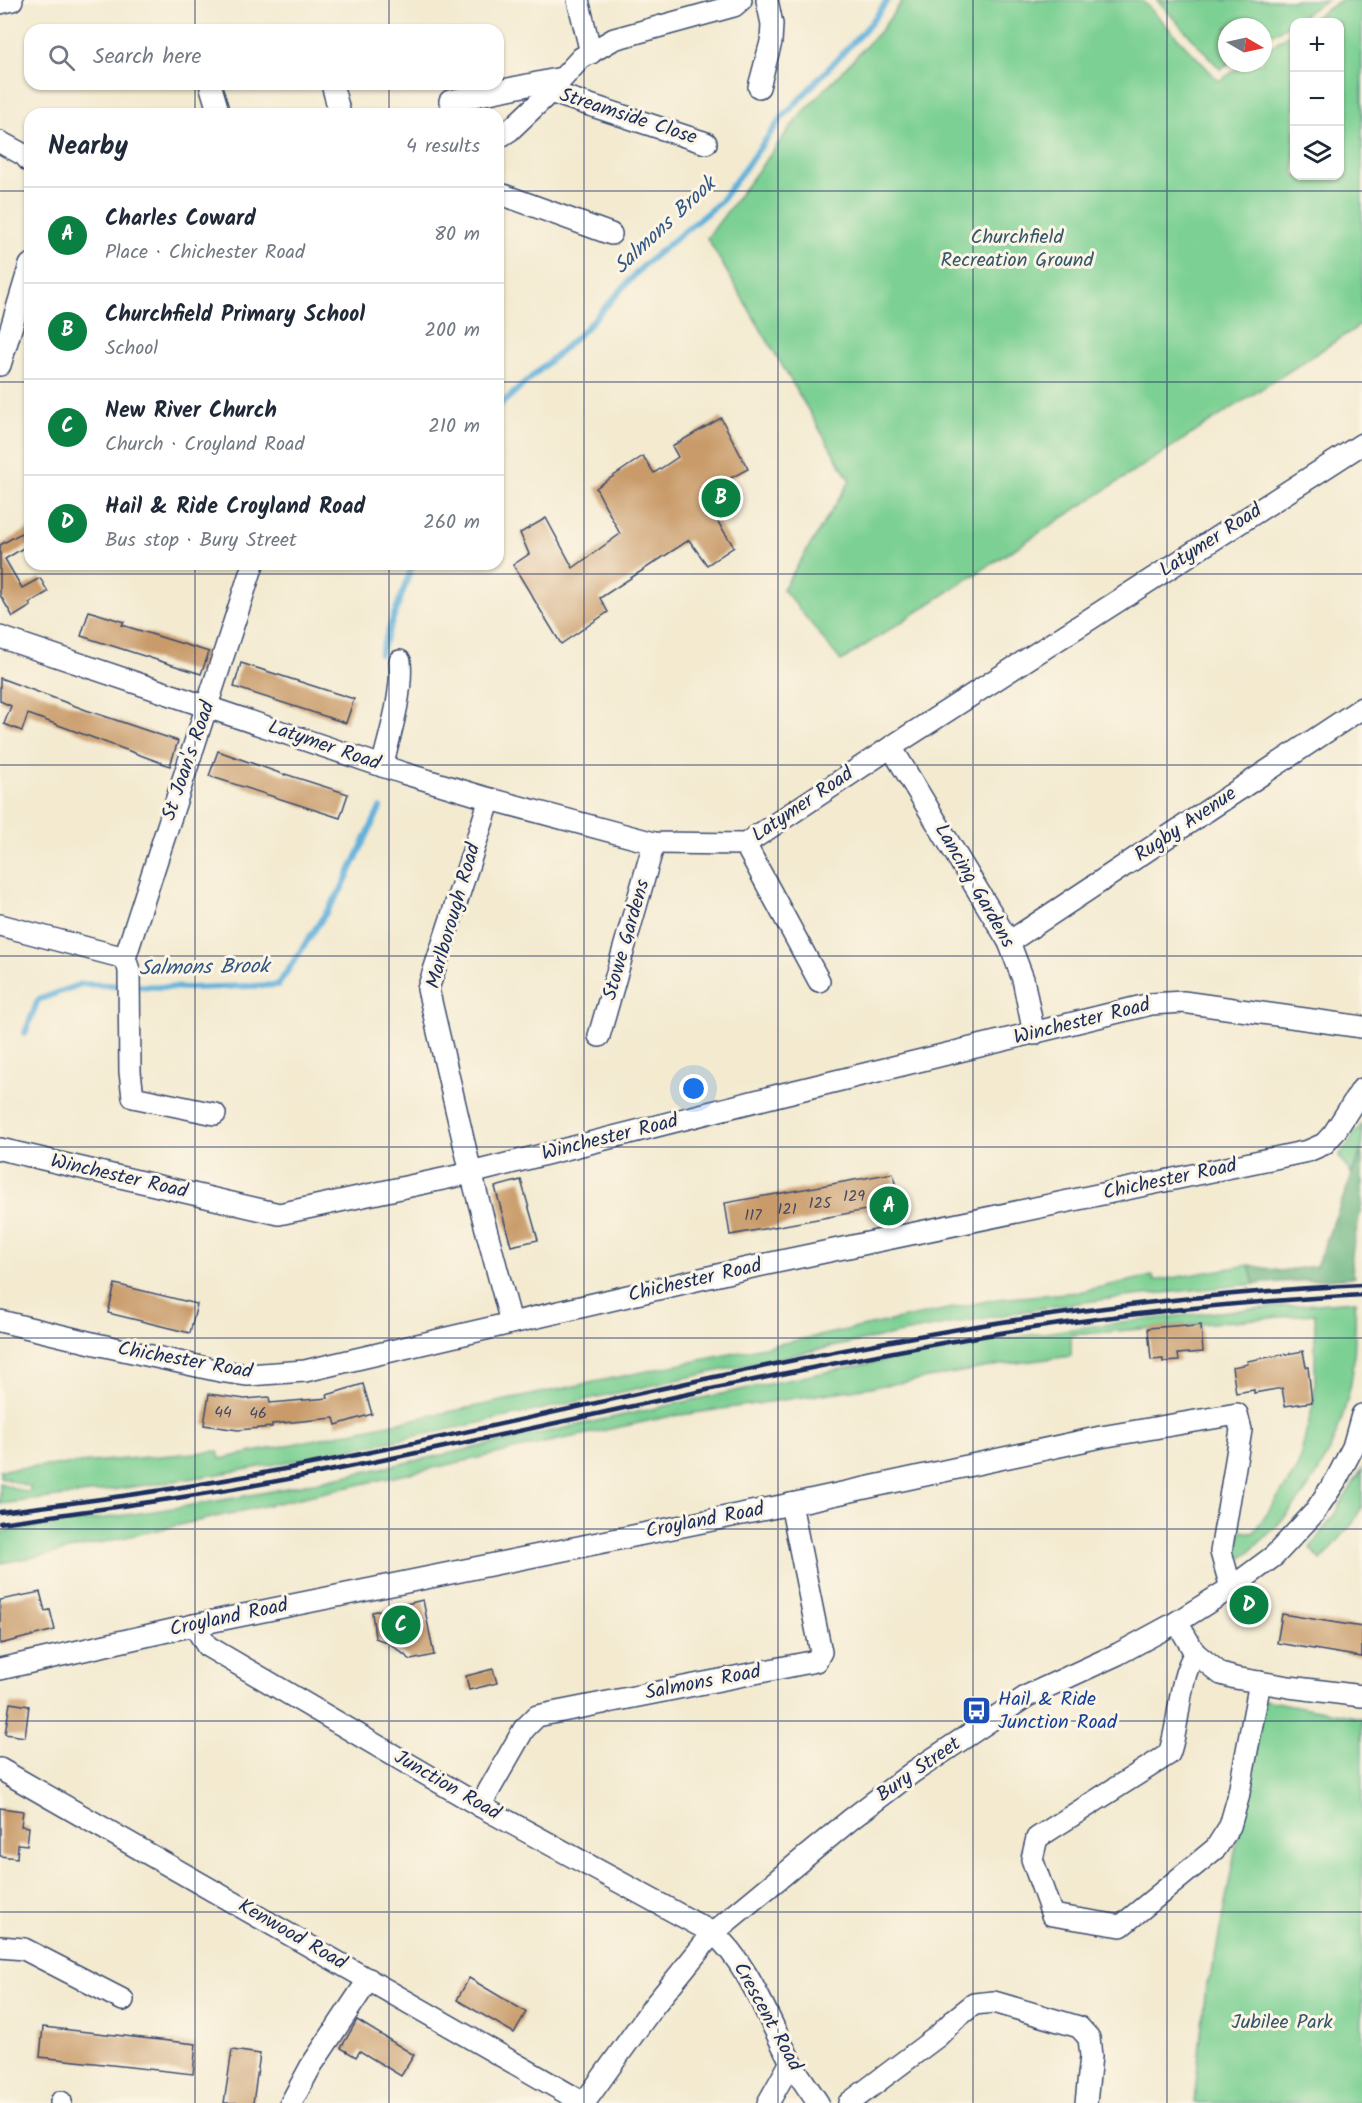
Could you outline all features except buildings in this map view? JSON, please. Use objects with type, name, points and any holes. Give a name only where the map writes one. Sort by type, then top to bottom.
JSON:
[{"type":"street","points":[[0,3],[12,0]]},
{"type":"street","points":[[578,0],[591,53]]},
{"type":"street","name":"Streamside Close","points":[[504,134],[581,58],[614,39],[735,6],[741,0]]},
{"type":"street","points":[[759,87],[771,42],[772,24],[767,0]]},
{"type":"street","name":"Streamside Close","points":[[450,100],[556,85],[706,143]]},
{"type":"street","points":[[212,90],[217,108]]},
{"type":"street","points":[[334,90],[338,108]]},
{"type":"street","points":[[0,142],[24,155]]},
{"type":"street","points":[[504,195],[611,234]]},
{"type":"street","points":[[0,365],[24,285]]},
{"type":"street","name":"Latymer Road","points":[[0,637],[489,800],[654,843],[745,844],[891,747],[1362,444]]},
{"type":"street","name":"St Joan's Road","points":[[215,1114],[133,1097],[130,1072],[127,964],[173,806],[208,707],[251,570]]},
{"type":"street","points":[[382,766],[407,665]]},
{"type":"street","name":"Rugby Avenue","points":[[1009,942],[1362,708]]},
{"type":"street","name":"Lancing Gardens","points":[[891,747],[1009,942],[1023,979],[1034,1034]]},
{"type":"street","name":"Marlborough Road","points":[[489,800],[428,989],[471,1173],[511,1322]]},
{"type":"street","name":"Stowe Gardens","points":[[599,1036],[654,843]]},
{"type":"street","points":[[745,844],[819,981]]},
{"type":"street","points":[[0,925],[127,964]]},
{"type":"street","name":"Winchester Road","points":[[0,1149],[279,1214],[471,1173],[1151,1004],[1183,1002],[1362,1027]]},
{"type":"street","name":"Chichester Road","points":[[0,1321],[96,1344],[248,1375],[305,1371],[748,1268],[1308,1151],[1324,1144],[1334,1133],[1362,1089]]},
{"type":"street","name":"Croyland Road","points":[[0,1669],[194,1625],[791,1504],[1101,1437],[1237,1414],[1241,1430],[1221,1552],[1231,1588]]},
{"type":"street","name":"Bury Street","points":[[584,2103],[653,2007],[713,1933],[790,1869],[913,1772],[1027,1696],[1118,1654],[1177,1622],[1231,1588],[1275,1556],[1314,1513],[1336,1480],[1353,1447],[1362,1415]]},
{"type":"street","name":"Salmons Road","points":[[480,1806],[524,1729],[537,1716],[816,1660],[821,1652],[791,1504]]},
{"type":"street","points":[[1177,1622],[1195,1653],[1221,1674],[1234,1678],[1362,1696]]},
{"type":"street","name":"Junction Road","points":[[194,1625],[207,1646],[480,1806],[713,1933]]},
{"type":"street","points":[[1195,1653],[1187,1666],[1175,1737],[1169,1754],[1037,1838],[1032,1859],[1052,1915],[1121,1926],[1216,1848],[1230,1826],[1239,1798],[1260,1682]]},
{"type":"street","name":"Kenwood Road","points":[[0,1769],[584,2103]]},
{"type":"street","name":"Crescent Road","points":[[713,1933],[725,1943],[758,1995],[791,2062],[818,2103]]},
{"type":"street","points":[[0,1947],[24,1949],[123,2000]]},
{"type":"street","points":[[291,2103],[311,2066],[369,1979]]},
{"type":"street","points":[[849,2103],[938,2036],[974,2004],[994,2002],[1079,2027],[1089,2038],[1091,2056],[1086,2103]]},
{"type":"street","points":[[768,2103],[791,2062]]},
{"type":"green space","name":"Churchfield Recreation Ground","points":[[903,0],[1142,0],[1219,81],[1232,72],[1272,72],[1272,46],[1290,34],[1290,180],[1344,180],[1344,18],[1313,18],[1341,0],[1362,0],[1362,324],[841,661],[783,589],[850,481],[707,238],[797,119],[882,29]]},
{"type":"green space","points":[[1157,0],[1327,0],[1299,18],[1290,18],[1290,24],[1272,35],[1272,18],[1218,18],[1218,67]]},
{"type":"green space","points":[[1362,1124],[1362,1150],[1351,1174],[1339,1156]]},
{"type":"green space","points":[[1362,1150],[1362,1202],[1352,1260],[1355,1277],[1254,1284],[1249,1265],[1280,1271],[1316,1266]]},
{"type":"green space","points":[[1249,1265],[1254,1284],[1101,1300],[950,1324],[254,1468],[127,1488],[0,1504],[0,1483],[28,1493],[31,1487],[0,1477],[0,1470],[218,1451],[220,1459],[997,1299],[1078,1292],[1153,1276],[1154,1281]]},
{"type":"green space","points":[[1356,1301],[1352,1377],[1336,1436],[1313,1481],[1298,1501],[1282,1521],[1242,1558],[1234,1554],[1241,1531],[1253,1533],[1297,1470],[1313,1405],[1315,1314],[1071,1335],[1071,1356],[667,1417],[46,1555],[0,1563],[0,1532],[167,1509],[267,1492],[918,1354],[1098,1325],[1227,1311]]},
{"type":"green space","points":[[1362,1469],[1362,1506],[1353,1523],[1321,1560],[1310,1548],[1334,1515]]},
{"type":"green space","name":"Jubilee Park","points":[[1264,1700],[1362,1718],[1362,2103],[1194,2103],[1206,1985],[1212,1972]]},
{"type":"waterway","name":"Salmons Brook","points":[[504,402],[581,333],[645,264],[720,202],[781,119],[870,24],[888,0]]},
{"type":"waterway","name":"Salmons Brook","points":[[380,654],[411,570]]},
{"type":"waterway","name":"Salmons Brook","points":[[25,1033],[38,1000],[81,984],[190,988],[278,985],[341,890],[380,808]]},
{"type":"railway","points":[[0,1512],[124,1496],[247,1476],[433,1439],[803,1358],[989,1324],[1175,1300],[1362,1285]]},
{"type":"railway","points":[[0,1523],[288,1479],[813,1368],[989,1335],[1175,1310],[1362,1295]]},
{"type":"place","name":"Churchfield Primary School","points":[[721,498]]},
{"type":"place","name":"Charles Coward","points":[[889,1206]]},
{"type":"place","name":"Hail & Ride Croyland Road","points":[[1249,1605]]},
{"type":"place","name":"New River Church","points":[[401,1625]]},
{"type":"place","name":"Hail & Ride Junction Road","points":[[977,1711]]}]
